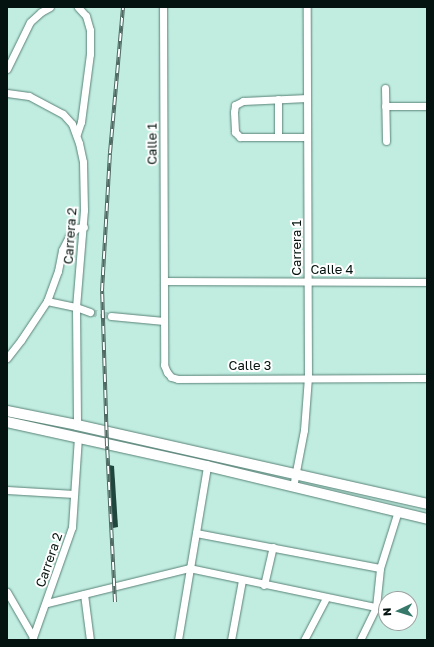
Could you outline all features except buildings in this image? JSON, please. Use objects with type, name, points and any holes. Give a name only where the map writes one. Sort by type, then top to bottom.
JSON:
[{"type":"main road","points":[[7,411],[77,425],[427,504]]},
{"type":"main road","points":[[7,422],[207,466],[427,518]]},
{"type":"street","points":[[7,69],[30,22],[41,12],[50,7]]},
{"type":"street","points":[[77,134],[81,122],[90,48],[89,20],[78,7]]},
{"type":"street","name":"Calle 1","points":[[163,7],[165,281]]},
{"type":"street","name":"Carrera 1","points":[[293,487],[304,430],[308,377],[307,7]]},
{"type":"street","points":[[385,88],[386,141]]},
{"type":"street","name":"Carrera 2","points":[[7,94],[29,96],[49,105],[63,114],[72,124],[77,134],[83,162],[84,227],[76,308],[77,425]]},
{"type":"street","points":[[307,98],[243,100],[235,106],[234,112],[236,132],[240,137],[307,137]]},
{"type":"street","points":[[278,99],[278,137]]},
{"type":"street","points":[[385,106],[427,106]]},
{"type":"street","points":[[7,358],[47,301],[58,271],[62,250],[69,236],[77,228],[84,227]]},
{"type":"street","name":"Calle 4","points":[[165,281],[427,282]]},
{"type":"street","name":"Calle 3","points":[[165,281],[164,365],[172,377],[178,379],[308,377],[427,378]]},
{"type":"street","points":[[47,301],[90,312]]},
{"type":"street","points":[[111,316],[164,321]]},
{"type":"street","name":"Carrera 2","points":[[33,639],[72,527],[78,437]]},
{"type":"street","points":[[178,640],[207,466]]},
{"type":"street","points":[[7,490],[74,494]]},
{"type":"street","points":[[360,640],[376,607],[380,568],[398,511]]},
{"type":"street","points":[[196,533],[380,568]]},
{"type":"street","points":[[264,584],[273,547]]},
{"type":"street","points":[[46,603],[189,568],[326,598],[376,607]]},
{"type":"street","points":[[231,640],[242,580]]},
{"type":"street","points":[[7,592],[33,639]]},
{"type":"street","points":[[84,594],[90,640]]},
{"type":"street","points":[[304,640],[326,598]]},
{"type":"tunnel","points":[[90,312],[111,316]]},
{"type":"railway","points":[[115,602],[107,446],[102,291],[110,153],[123,7]]}]
